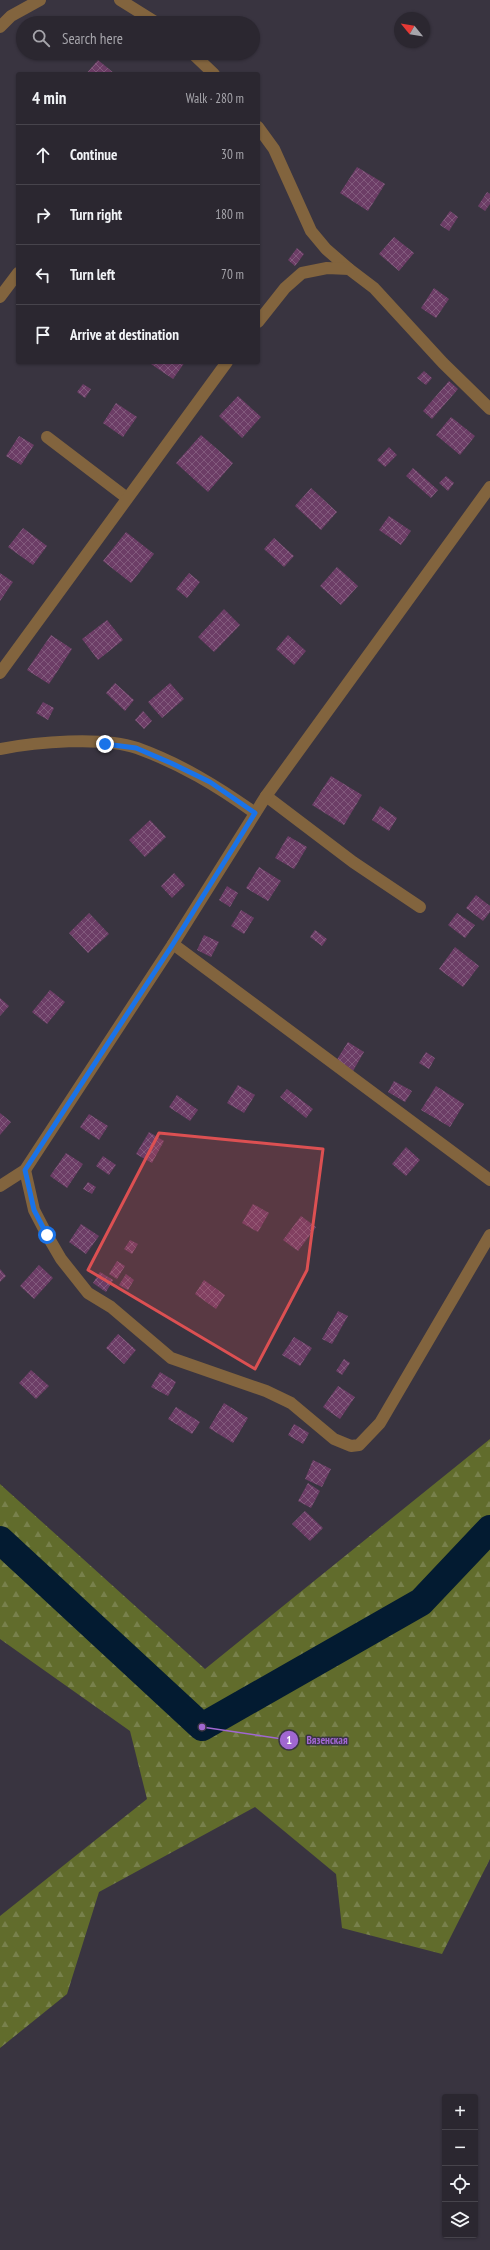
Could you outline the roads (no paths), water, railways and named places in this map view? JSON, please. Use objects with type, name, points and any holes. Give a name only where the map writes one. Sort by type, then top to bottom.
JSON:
[{"type":"street","points":[[0,27],[11,16],[40,0]]},
{"type":"street","points":[[120,0],[146,16]]},
{"type":"street","points":[[198,60],[208,72]]},
{"type":"street","points":[[260,130],[274,149],[311,231],[326,249],[374,288],[443,363],[490,409]]},
{"type":"street","points":[[260,319],[285,288],[302,273],[327,268],[349,269]]},
{"type":"street","points":[[0,297],[16,276]]},
{"type":"street","points":[[0,673],[126,498],[226,364]]},
{"type":"street","points":[[47,437],[126,498]]},
{"type":"street","points":[[0,1186],[25,1170],[173,944],[266,796],[490,487]]},
{"type":"street","points":[[0,749],[47,742],[105,744],[136,748],[210,782],[255,813]]},
{"type":"street","points":[[266,796],[353,862],[420,906]]},
{"type":"street","points":[[173,944],[490,1180]]},
{"type":"street","points":[[25,1170],[34,1210],[61,1259],[88,1293],[112,1307],[171,1358],[266,1391],[291,1403],[317,1426],[334,1438],[351,1446],[359,1446],[380,1423],[490,1235]]},
{"type":"waterway","points":[[0,1540],[202,1727],[421,1602],[490,1529]]},
{"type":"place","name":"Вязенская","points":[[202,1727]]}]
